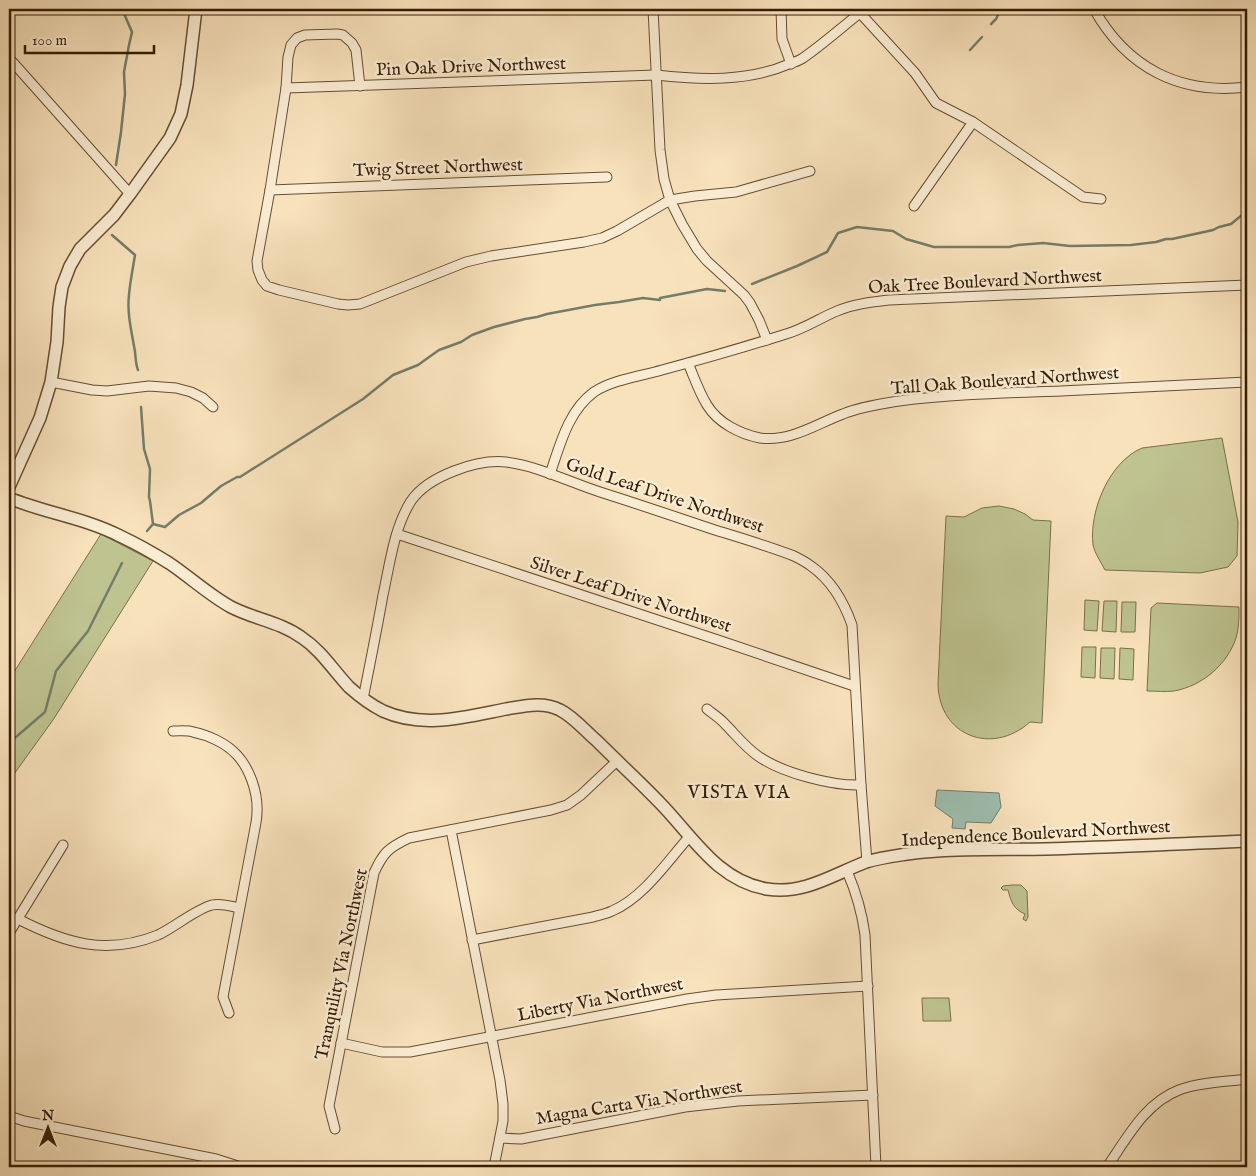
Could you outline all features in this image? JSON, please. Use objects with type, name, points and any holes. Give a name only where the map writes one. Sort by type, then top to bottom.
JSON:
[{"type":"street","points":[[9,486],[40,418],[50,382],[58,342],[58,307],[62,287],[70,266],[80,250],[114,215],[130,194],[170,138],[181,114],[187,84],[196,9]]},
{"type":"street","points":[[653,9],[661,156],[664,180],[670,200],[697,250],[750,303],[767,340]]},
{"type":"street","points":[[781,9],[782,39],[791,64]]},
{"type":"street","points":[[1094,9],[1110,34],[1122,48],[1137,61],[1161,75],[1173,80],[1207,88],[1247,87]]},
{"type":"street","name":"Pin Oak Drive Northwest","points":[[286,88],[656,75],[717,78],[748,76],[778,69],[802,59],[860,12],[915,73],[936,103],[973,122]]},
{"type":"street","points":[[360,86],[355,47],[346,37],[337,34],[305,35],[297,38],[291,45],[270,190],[257,261],[258,270],[267,286],[348,306],[360,304],[454,266],[478,259],[602,238],[670,200],[736,192],[810,171]]},
{"type":"street","points":[[9,58],[130,194]]},
{"type":"street","points":[[914,206],[973,122],[1083,197],[1101,199]]},
{"type":"street","name":"Twig Street Northwest","points":[[270,190],[607,177]]},
{"type":"street","name":"Oak Tree Boulevard Northwest","points":[[550,474],[566,428],[582,403],[594,392],[609,384],[688,364],[788,334],[853,306],[889,300],[1247,285]]},
{"type":"street","name":"Tall Oak Boulevard Northwest","points":[[688,364],[707,406],[718,418],[737,430],[761,438],[788,436],[805,431],[845,413],[897,401],[972,395],[1247,382]]},
{"type":"street","points":[[50,382],[107,391],[150,386],[176,388],[191,392],[213,406]]},
{"type":"street","name":"Gold Leaf Drive Northwest","points":[[363,699],[389,566],[403,516],[413,499],[428,485],[455,470],[482,462],[505,462],[530,467],[794,556],[811,566],[827,580],[846,609],[852,625],[854,686],[868,862]]},
{"type":"street","name":"Independence Boulevard Northwest","points":[[9,498],[116,533],[169,563],[222,602],[235,609],[290,630],[303,638],[325,658],[363,699],[384,711],[417,721],[435,721],[452,720],[531,704],[559,709],[572,718],[662,805],[689,837],[717,865],[751,885],[766,889],[798,889],[868,862],[912,854],[1247,840]]},
{"type":"street","name":"Silver Leaf Drive Northwest","points":[[397,534],[854,686]]},
{"type":"street","points":[[707,709],[724,722],[759,757],[778,768],[830,783],[861,785]]},
{"type":"street","points":[[173,731],[192,731],[209,737],[237,755],[252,782],[256,796],[255,828],[223,996],[229,1013]]},
{"type":"street","name":"Tranquility Via Northwest","points":[[335,1129],[329,1106],[374,873],[387,851],[409,838],[552,810],[568,805],[582,795],[617,761]]},
{"type":"street","points":[[451,830],[500,1080],[503,1121],[494,1167]]},
{"type":"street","points":[[472,940],[593,917],[611,911],[630,901],[645,888],[689,837]]},
{"type":"street","points":[[9,933],[63,845]]},
{"type":"street","points":[[847,871],[862,914],[865,935],[876,1167]]},
{"type":"street","points":[[18,919],[42,931],[79,943],[119,945],[158,935],[212,905],[239,908]]},
{"type":"street","name":"Liberty Via Northwest","points":[[341,1043],[369,1050],[396,1053],[706,996],[868,986]]},
{"type":"street","points":[[1107,1167],[1143,1116],[1166,1097],[1180,1090],[1196,1086],[1247,1079]]},
{"type":"street","name":"Magna Carta Via Northwest","points":[[500,1138],[521,1139],[685,1108],[738,1101],[873,1095]]},
{"type":"street","points":[[9,1116],[24,1121],[216,1159],[241,1167]]},
{"type":"green space","points":[[1222,438],[1238,522],[1237,556],[1228,567],[1200,573],[1105,570],[1093,545],[1094,517],[1104,489],[1120,464],[1142,448]]},
{"type":"green space","points":[[999,506],[1014,509],[1033,520],[1051,521],[1042,723],[1030,722],[1015,732],[1000,738],[984,739],[970,735],[958,728],[947,717],[941,702],[938,684],[946,516],[964,517],[982,508]]},
{"type":"green space","points":[[101,534],[153,561],[53,720],[9,781],[9,680]]},
{"type":"green space","points":[[1085,600],[1099,601],[1097,631],[1084,630]]},
{"type":"green space","points":[[1104,601],[1117,601],[1116,632],[1102,631]]},
{"type":"green space","points":[[1122,602],[1136,602],[1135,632],[1121,632]]},
{"type":"green space","points":[[1157,603],[1239,607],[1236,638],[1232,648],[1220,665],[1204,679],[1174,691],[1147,691],[1151,608]]},
{"type":"green space","points":[[1082,647],[1096,647],[1095,678],[1081,677]]},
{"type":"green space","points":[[1101,648],[1115,648],[1114,679],[1100,678]]},
{"type":"green space","points":[[1120,648],[1134,649],[1133,680],[1119,679]]},
{"type":"green space","points":[[1021,885],[1027,891],[1028,917],[1026,921],[1023,919],[1025,914],[1013,904],[1008,890],[1001,888]]},
{"type":"green space","points":[[922,998],[949,998],[951,1021],[923,1021]]},
{"type":"shaded area","points":[[937,790],[999,793],[1001,807],[991,823],[966,822],[965,829],[952,828],[953,819],[935,806]]},
{"type":"waterway","points":[[116,165],[125,94],[124,72],[132,32],[122,9]]},
{"type":"waterway","points":[[991,24],[1001,9]]},
{"type":"waterway","points":[[970,50],[982,37]]},
{"type":"waterway","points":[[752,284],[827,252],[838,233],[857,227],[893,231],[906,239],[934,247],[1009,247],[1043,243],[1070,246],[1131,245],[1156,242],[1213,230],[1231,224],[1247,211]]},
{"type":"waterway","points":[[112,235],[135,255],[129,290],[129,308],[138,370]]},
{"type":"waterway","points":[[153,524],[165,527],[179,515],[201,503],[221,486],[240,477],[363,399],[393,375],[418,365],[439,350],[461,342],[472,335],[525,319],[595,305],[643,298],[660,300],[660,298],[707,289],[725,291]]},
{"type":"waterway","points":[[141,407],[144,449],[150,469],[149,497],[153,524]]},
{"type":"waterway","points":[[147,531],[153,524]]},
{"type":"waterway","points":[[9,743],[45,712],[56,671],[88,631],[122,563]]},
{"type":"district","name":"VISTA VIA","points":[[739,791]]}]
